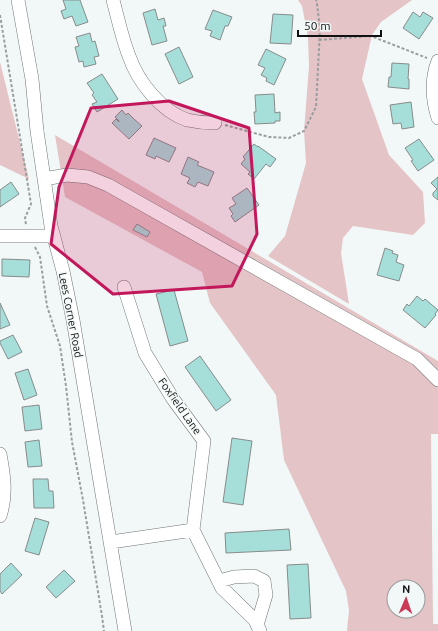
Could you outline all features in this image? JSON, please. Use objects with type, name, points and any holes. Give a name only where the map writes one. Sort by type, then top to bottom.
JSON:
[{"type":"street","name":"Lees Corner Road","points":[[18,0],[32,79],[37,131],[51,226],[63,271],[73,320],[125,631]]},
{"type":"street","points":[[113,0],[128,56],[138,76],[158,102],[175,114],[187,120],[201,123],[215,123]]},
{"type":"street","points":[[438,61],[433,80],[433,96],[438,118]]},
{"type":"street","points":[[44,179],[67,175],[88,177],[108,185],[417,359],[438,380]]},
{"type":"street","points":[[0,236],[54,236]]},
{"type":"street","name":"Foxfield Lane","points":[[124,287],[145,353],[173,399],[204,440],[194,530]]},
{"type":"street","points":[[0,454],[5,489],[0,516]]},
{"type":"street","points":[[110,542],[194,530],[222,588],[255,620],[258,628]]},
{"type":"street","points":[[219,581],[234,577],[254,576],[264,581],[266,595],[258,628]]},
{"type":"path","points":[[215,123],[269,137],[289,138],[304,131],[316,107],[320,29],[316,0]]},
{"type":"path","points":[[0,15],[31,204],[25,218],[27,236],[37,250],[40,258],[47,306],[60,346],[72,442],[104,631]]},
{"type":"path","points":[[319,40],[372,36],[438,61]]},
{"type":"highlighted area","points":[[169,101],[249,128],[257,234],[232,286],[113,294],[51,244],[59,187],[91,108]]},
{"type":"shaded area","points":[[298,0],[412,0],[381,22],[372,35],[362,79],[389,155],[423,192],[425,223],[413,235],[353,226],[343,238],[341,253],[349,304],[268,256],[285,236],[306,163],[304,131],[309,66],[308,37],[302,6]]},
{"type":"shaded area","points":[[0,62],[29,179],[0,165]]},
{"type":"shaded area","points":[[55,135],[438,361],[438,434],[431,434],[433,624],[438,624],[438,631],[347,631],[349,610],[346,591],[284,460],[276,395],[210,303],[202,272],[65,197]]},
{"type":"building","points":[[63,0],[80,0],[88,22],[76,26],[72,16],[64,19],[61,11],[66,9]]},
{"type":"building","points":[[155,9],[158,20],[164,18],[166,26],[163,26],[167,41],[152,45],[143,13]]},
{"type":"building","points":[[213,10],[232,17],[228,26],[225,26],[220,40],[210,36],[212,31],[205,29]]},
{"type":"building","points":[[413,12],[420,17],[423,12],[433,18],[419,39],[403,28]]},
{"type":"building","points":[[273,14],[293,15],[291,44],[270,43]]},
{"type":"building","points":[[90,33],[92,42],[95,41],[99,56],[94,57],[96,64],[84,67],[83,61],[79,62],[75,47],[79,46],[76,37]]},
{"type":"building","points":[[179,47],[193,77],[179,84],[165,54]]},
{"type":"building","points":[[266,49],[286,59],[274,85],[266,81],[267,78],[261,75],[265,68],[258,65]]},
{"type":"building","points":[[392,63],[409,64],[409,89],[388,87],[389,77],[391,77]]},
{"type":"building","points":[[102,74],[118,99],[97,112],[92,104],[97,102],[92,95],[94,93],[87,83]]},
{"type":"building","points":[[274,94],[275,113],[280,112],[280,121],[275,121],[275,123],[255,124],[255,95]]},
{"type":"building","points":[[411,102],[414,127],[402,129],[401,123],[393,124],[390,105]]},
{"type":"building","points":[[122,110],[126,115],[128,113],[142,126],[129,139],[112,123],[116,119],[119,122],[115,117]]},
{"type":"building","points":[[154,138],[176,148],[169,162],[156,156],[155,159],[146,155]]},
{"type":"building","points":[[419,139],[434,160],[418,171],[405,148]]},
{"type":"building","points":[[254,144],[276,159],[270,167],[266,164],[254,179],[248,174],[250,172],[241,164],[245,159],[243,157]]},
{"type":"building","points":[[188,157],[199,162],[197,165],[214,172],[208,186],[198,182],[195,187],[187,183],[190,178],[181,174]]},
{"type":"building","points":[[438,177],[438,200],[433,196],[433,193],[437,189],[431,183]]},
{"type":"building","points":[[11,182],[19,194],[0,207],[0,190]]},
{"type":"building","points":[[247,188],[259,205],[235,222],[231,216],[233,214],[229,208],[236,204],[232,198]]},
{"type":"building","points":[[137,224],[150,232],[147,237],[133,230]]},
{"type":"building","points":[[385,248],[398,255],[396,262],[404,265],[399,281],[377,275]]},
{"type":"building","points":[[2,259],[30,260],[29,277],[2,276]]},
{"type":"building","points":[[174,290],[188,341],[170,346],[156,294]]},
{"type":"building","points":[[417,296],[423,301],[425,299],[438,310],[435,314],[436,315],[425,328],[403,310],[407,304],[409,306]]},
{"type":"building","points":[[0,303],[10,325],[0,329]]},
{"type":"building","points":[[13,335],[22,352],[8,359],[0,341]]},
{"type":"building","points":[[200,356],[231,400],[216,411],[185,367]]},
{"type":"building","points":[[28,369],[37,395],[24,400],[15,373]]},
{"type":"building","points":[[39,405],[42,429],[25,431],[22,407]]},
{"type":"building","points":[[232,438],[252,441],[243,505],[223,502]]},
{"type":"building","points":[[39,440],[42,466],[28,467],[25,442]]},
{"type":"building","points":[[33,479],[48,479],[49,491],[53,491],[54,508],[34,508]]},
{"type":"building","points":[[35,518],[49,522],[39,555],[25,551]]},
{"type":"building","points":[[289,529],[291,550],[226,553],[225,533]]},
{"type":"building","points":[[11,563],[22,575],[2,594],[0,591],[0,574]]},
{"type":"building","points":[[308,564],[311,618],[290,619],[287,565]]},
{"type":"building","points":[[64,570],[75,581],[56,598],[46,587]]}]
